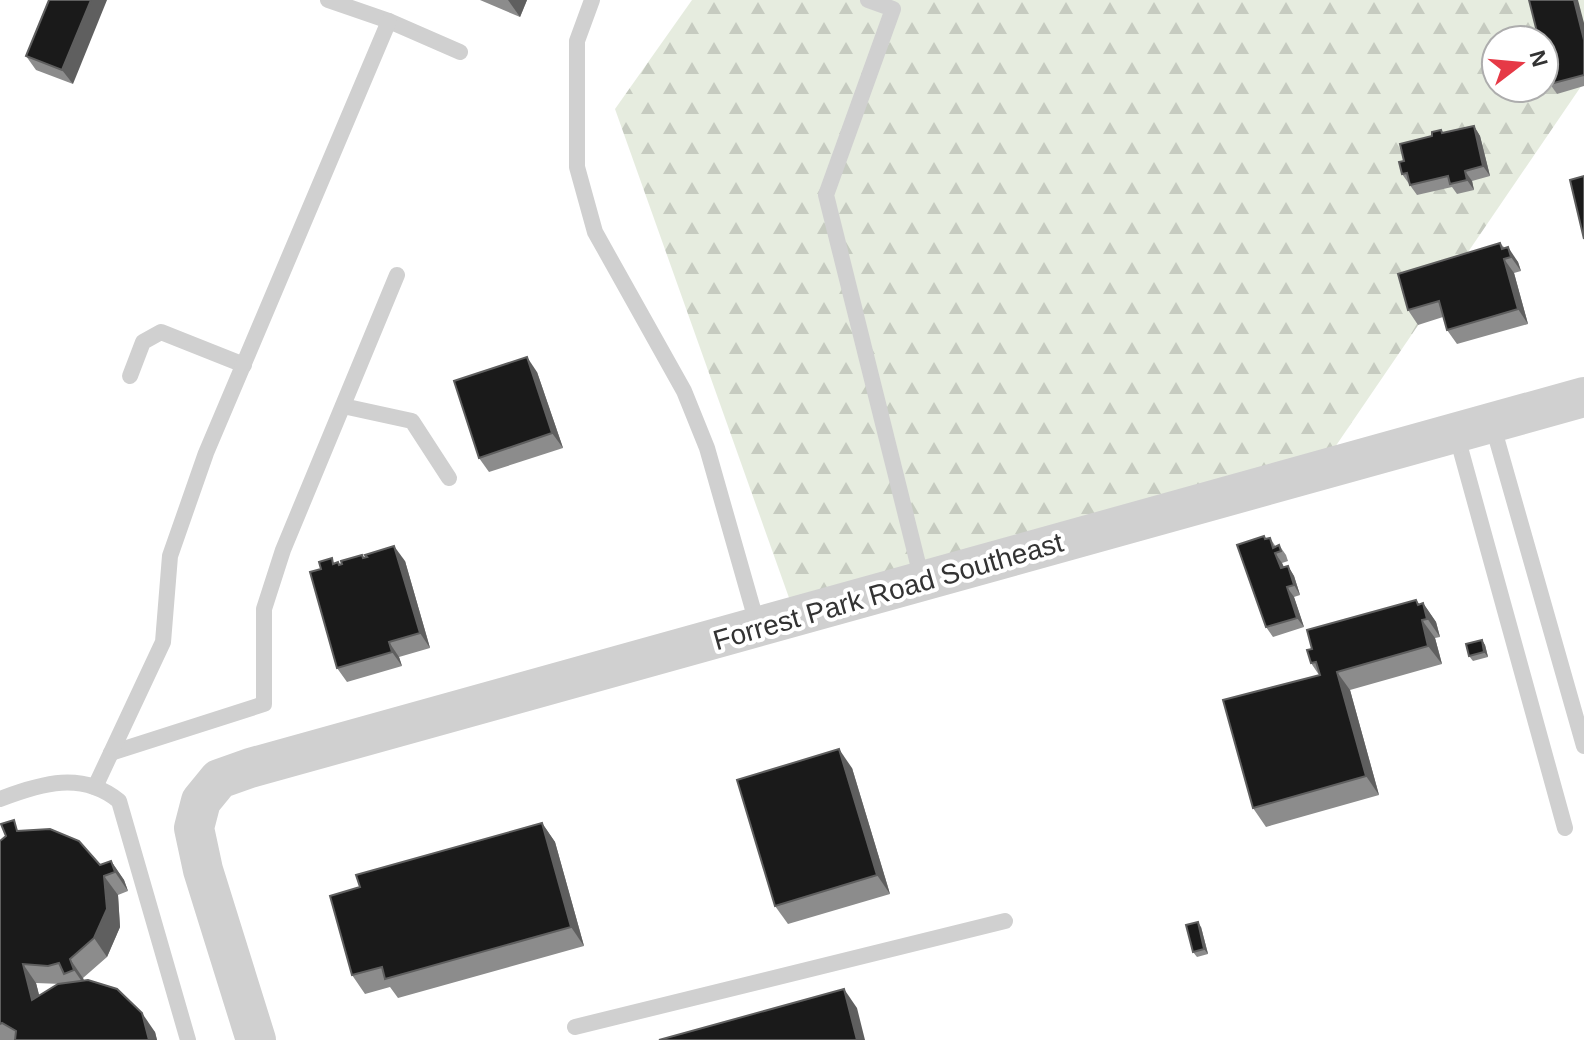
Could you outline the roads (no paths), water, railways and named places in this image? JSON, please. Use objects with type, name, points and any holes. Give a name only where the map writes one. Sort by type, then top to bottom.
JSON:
[{"type":"street","name":"Forrest Park Road Southeast","points":[[256,1040],[203,870],[194,828],[201,801],[219,779],[1584,397]]},
{"type":"lane","points":[[328,0],[389,21],[460,52]]},
{"type":"lane","points":[[592,0],[577,41],[577,167],[595,232],[684,391],[707,448],[758,627]]},
{"type":"lane","points":[[868,0],[893,9],[826,195],[923,581]]},
{"type":"lane","points":[[95,787],[163,642],[170,556],[206,453],[389,21]]},
{"type":"lane","points":[[111,753],[264,704],[264,609],[283,550],[397,275]]},
{"type":"lane","points":[[130,376],[143,342],[161,332],[244,365]]},
{"type":"lane","points":[[343,406],[412,421],[449,478]]},
{"type":"lane","points":[[1474,428],[1584,746]]},
{"type":"lane","points":[[1474,428],[1565,828]]},
{"type":"lane","points":[[0,799],[51,784],[79,781],[119,801],[188,1040]]},
{"type":"lane","points":[[575,1027],[1005,921]]}]
